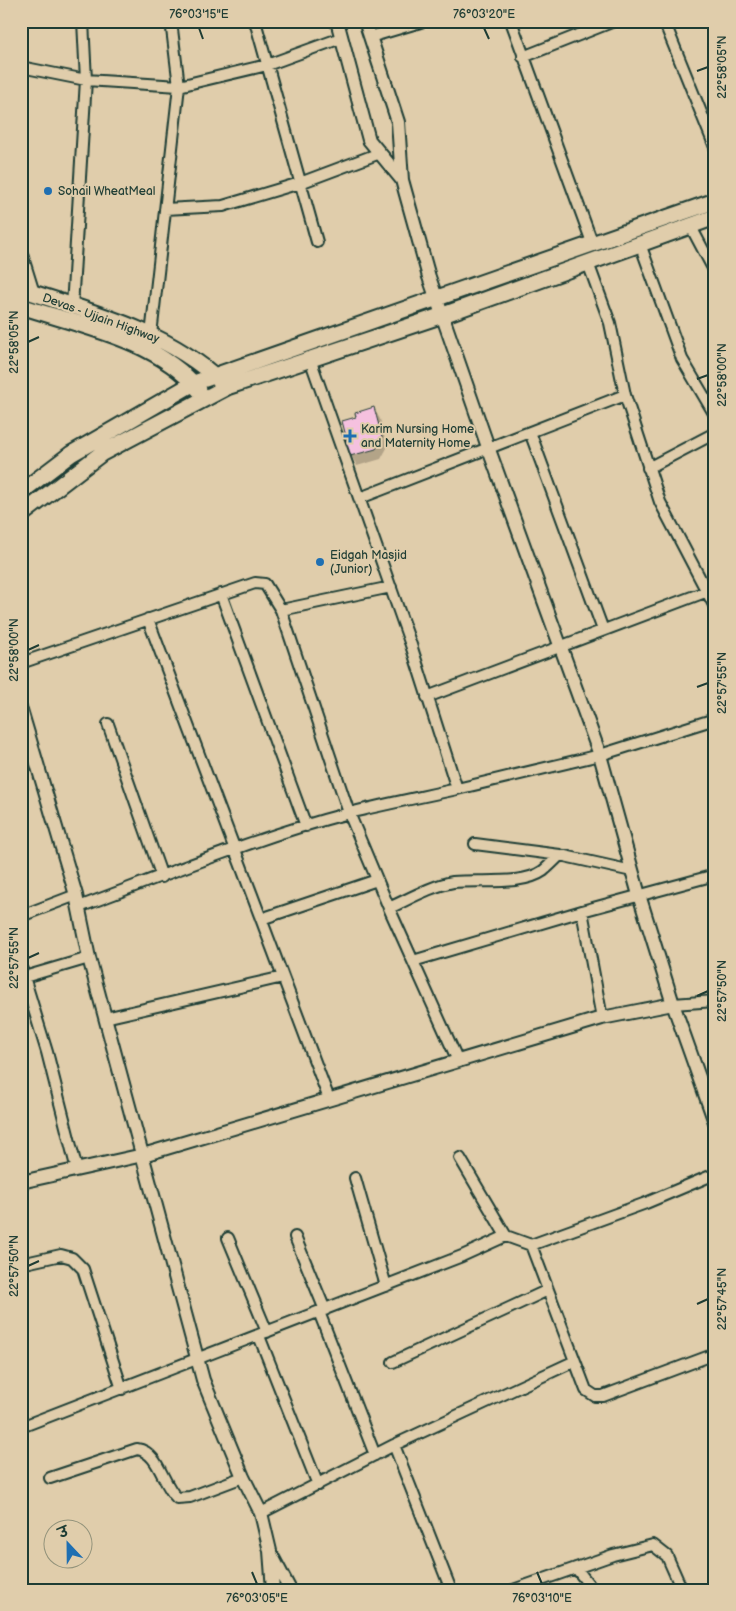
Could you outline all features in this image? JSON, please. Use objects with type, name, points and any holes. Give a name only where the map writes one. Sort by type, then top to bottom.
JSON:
[{"type":"main road","points":[[21,492],[71,454],[194,383],[437,300],[715,201]]},
{"type":"main road","points":[[21,515],[102,453],[227,387],[443,315],[715,217]]},
{"type":"main road","name":"Devas - Ujjain Highway","points":[[27,291],[151,335],[191,357],[227,387]]},
{"type":"main road","name":"Devas - Ujjain Highway","points":[[21,306],[135,344],[176,367],[194,383],[205,397]]},
{"type":"street","points":[[72,307],[86,80],[83,21]]},
{"type":"street","points":[[151,335],[179,86],[170,21]]},
{"type":"street","points":[[255,21],[317,242]]},
{"type":"street","points":[[336,21],[369,140],[402,180]]},
{"type":"street","points":[[365,21],[398,122],[402,180],[437,300],[488,448],[600,755],[639,895],[673,1004],[715,1122]]},
{"type":"street","points":[[370,37],[424,21]]},
{"type":"street","points":[[511,21],[593,245]]},
{"type":"street","points":[[523,57],[614,21]]},
{"type":"street","points":[[664,21],[715,147]]},
{"type":"street","points":[[21,67],[86,80],[179,86],[267,65],[341,38]]},
{"type":"street","points":[[165,209],[223,206],[300,184],[380,153]]},
{"type":"street","points":[[690,225],[715,272]]},
{"type":"street","points":[[640,244],[682,359],[715,415]]},
{"type":"street","points":[[21,251],[27,291]]},
{"type":"street","points":[[588,263],[610,323],[625,395],[660,502],[705,592],[715,608]]},
{"type":"street","points":[[310,359],[391,587],[457,789]]},
{"type":"street","points":[[360,498],[625,395]]},
{"type":"street","points":[[530,432],[602,630]]},
{"type":"street","points":[[648,468],[715,433]]},
{"type":"street","points":[[21,663],[221,594],[255,583],[265,584],[281,610],[349,814],[458,1061]]},
{"type":"street","points":[[281,610],[391,587]]},
{"type":"street","points":[[427,696],[705,592]]},
{"type":"street","points":[[221,594],[306,826]]},
{"type":"street","points":[[148,619],[329,1099]]},
{"type":"street","points":[[21,710],[78,901],[89,958],[197,1360],[203,1380],[243,1477],[261,1513],[270,1551],[273,1590]]},
{"type":"street","points":[[21,916],[162,877],[234,849],[306,826],[349,814],[600,755],[715,719]]},
{"type":"street","points":[[108,724],[162,877]]},
{"type":"street","points":[[475,844],[560,855],[632,871]]},
{"type":"street","points":[[389,908],[430,889],[451,882],[514,880],[530,877],[542,872],[560,855]]},
{"type":"street","points":[[413,961],[582,911],[715,875]]},
{"type":"street","points":[[261,919],[377,880]]},
{"type":"street","points":[[582,911],[602,1018]]},
{"type":"street","points":[[77,1170],[48,1052],[22,974],[89,958]]},
{"type":"street","points":[[105,1018],[283,977]]},
{"type":"street","points":[[21,1182],[143,1154],[602,1018],[673,1004],[715,1001]]},
{"type":"street","points":[[460,1158],[506,1236],[531,1245],[646,1203],[715,1174]]},
{"type":"street","points":[[355,1178],[386,1286]]},
{"type":"street","points":[[21,1427],[386,1286],[462,1256],[506,1236]]},
{"type":"street","points":[[228,1238],[318,1485]]},
{"type":"street","points":[[295,1238],[375,1455]]},
{"type":"street","points":[[531,1245],[586,1390],[595,1396],[603,1396],[715,1354]]},
{"type":"street","points":[[21,1264],[61,1255],[72,1258],[83,1269],[122,1388]]},
{"type":"street","points":[[393,1362],[548,1290]]},
{"type":"street","points":[[261,1513],[394,1445],[575,1360]]},
{"type":"street","points":[[394,1445],[451,1590]]},
{"type":"street","points":[[50,1478],[137,1449],[146,1452],[154,1461],[176,1498],[190,1497],[243,1477]]},
{"type":"street","points":[[513,1590],[576,1568],[653,1545],[667,1556],[682,1590]]},
{"type":"street","points":[[270,1551],[290,1590]]},
{"type":"street","points":[[576,1568],[593,1590]]},
{"type":"building","points":[[374,407],[382,437],[376,449],[350,456],[343,441],[347,440],[342,421],[356,417],[355,413]]},
{"type":"place","name":"Sohail WheatMeal","points":[[48,191]]},
{"type":"place","name":"Karim Nursing Home and Maternity Home","points":[[350,436]]},
{"type":"place","name":"Eidgah Masjid (Junior)","points":[[320,562]]}]
